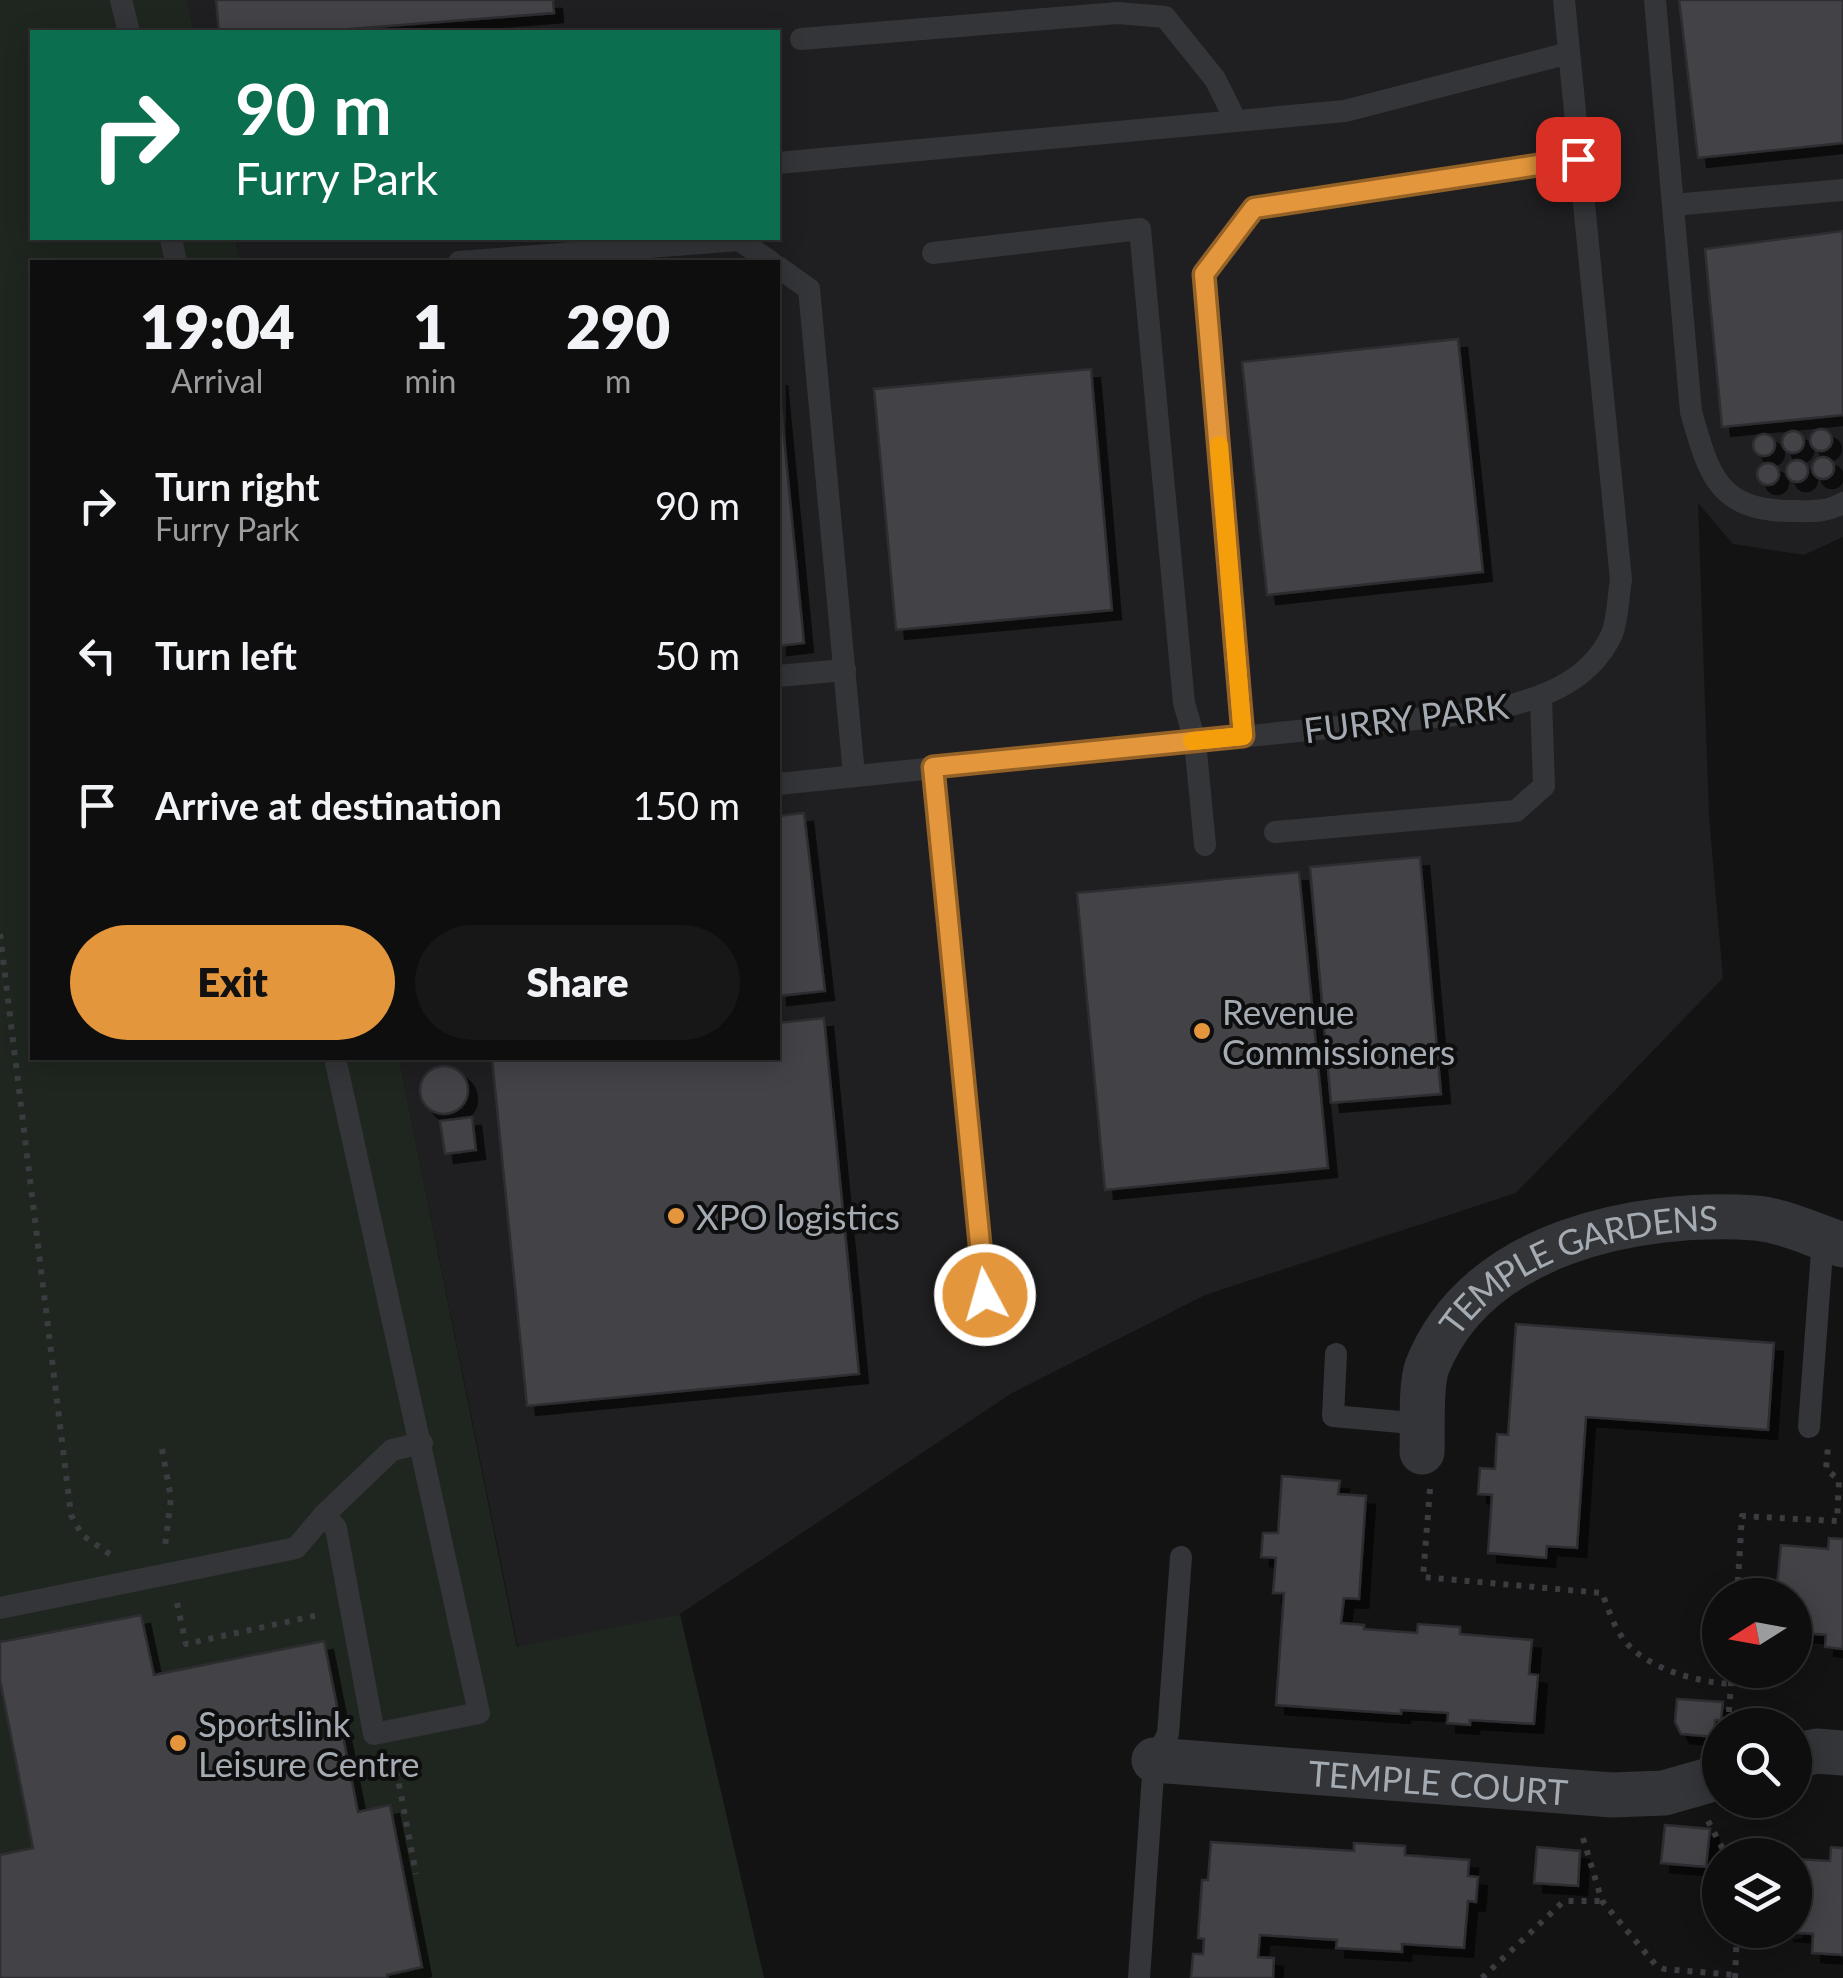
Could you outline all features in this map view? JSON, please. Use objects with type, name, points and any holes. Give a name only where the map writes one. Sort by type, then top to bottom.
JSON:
[{"type":"street","name":"TEMPLE GARDENS","points":[[1426,1450],[1426,1370],[1457,1314],[1488,1284],[1532,1257],[1604,1230],[1675,1218],[1759,1218],[1833,1242]]},
{"type":"street","points":[[1812,1752],[1843,1753]]},
{"type":"street","name":"TEMPLE COURT","points":[[1154,1760],[1612,1795],[1664,1793],[1702,1783]]},
{"type":"lane","points":[[122,0],[128,30]]},
{"type":"lane","name":"FURRY PARK","points":[[780,784],[1485,712],[1541,698],[1589,669],[1613,632],[1621,580],[1564,0]]},
{"type":"lane","points":[[1655,0],[1691,412],[1708,469],[1730,497],[1773,511],[1828,511],[1843,504]]},
{"type":"lane","points":[[801,38],[1118,13],[1165,18],[1215,79],[1236,121]]},
{"type":"lane","points":[[780,163],[1345,111],[1569,53]]},
{"type":"lane","points":[[1243,736],[1204,274],[1254,208],[1578,159]]},
{"type":"lane","points":[[1673,205],[1843,190]]},
{"type":"lane","points":[[933,253],[1140,229],[1184,703],[1195,741],[1205,845]]},
{"type":"lane","points":[[484,260],[739,240],[767,260]]},
{"type":"lane","points":[[780,269],[809,289],[854,775]]},
{"type":"lane","points":[[780,676],[845,670]]},
{"type":"lane","points":[[1276,832],[1516,812],[1544,786],[1541,698]]},
{"type":"lane","points":[[933,767],[985,1295]]},
{"type":"lane","points":[[324,1515],[336,1528],[374,1734],[479,1712],[336,1060]]},
{"type":"lane","points":[[1808,1427],[1833,1242]]},
{"type":"lane","points":[[1336,1354],[1334,1416],[1426,1450]]},
{"type":"lane","points":[[0,1608],[296,1548],[324,1515],[392,1450],[422,1443]]},
{"type":"lane","points":[[1139,1978],[1154,1760],[1168,1734],[1181,1557]]},
{"type":"path","points":[[0,934],[71,1515],[82,1534],[116,1559]]},
{"type":"path","points":[[1426,1450],[1423,1577],[1602,1592],[1623,1639],[1658,1666],[1702,1682]]},
{"type":"path","points":[[149,1553],[166,1550]]},
{"type":"path","points":[[389,1730],[416,1874]]},
{"type":"path","points":[[1583,1838],[1602,1901],[1654,1964],[1664,1969],[1735,1977],[1736,1948]]},
{"type":"path","points":[[1482,1978],[1564,1901],[1602,1901]]},
{"type":"shaded area","points":[[0,0],[187,0],[194,30],[30,30],[30,240],[235,240],[240,260],[30,260],[30,1060],[399,1060],[517,1647],[680,1614],[764,1978],[0,1978]]},
{"type":"shaded area","points":[[187,0],[1843,0],[1843,537],[1804,555],[1733,544],[1698,503],[1709,817],[1723,978],[1516,1193],[1205,1295],[1012,1393],[680,1614],[518,1648],[399,1060],[780,1060],[780,260],[240,260],[235,240],[780,240],[780,30],[194,30]]},
{"type":"building","points":[[216,0],[553,0],[554,13],[337,30],[219,30]]},
{"type":"building","points":[[1679,0],[1843,0],[1843,143],[1698,158]]},
{"type":"building","points":[[1843,231],[1843,415],[1722,427],[1705,249]]},
{"type":"building","points":[[1458,339],[1483,572],[1267,595],[1242,362]]},
{"type":"building","points":[[1091,369],[1112,610],[896,630],[874,389]]},
{"type":"building","points":[[780,397],[804,643],[780,646]]},
{"type":"building","points":[[1821,429],[1829,432],[1829,448],[1821,451],[1813,448],[1810,440],[1813,432]]},
{"type":"building","points":[[1793,431],[1801,434],[1801,450],[1793,453],[1785,450],[1782,442],[1785,434]]},
{"type":"building","points":[[1764,434],[1772,437],[1772,453],[1764,456],[1756,453],[1753,445],[1756,437]]},
{"type":"building","points":[[1823,457],[1831,460],[1831,476],[1823,479],[1815,476],[1812,468],[1815,460]]},
{"type":"building","points":[[1797,460],[1805,463],[1805,479],[1797,482],[1789,479],[1786,471],[1789,463]]},
{"type":"building","points":[[1768,463],[1776,466],[1776,482],[1768,485],[1760,482],[1757,474],[1760,466]]},
{"type":"building","points":[[804,813],[825,991],[780,996],[780,816]]},
{"type":"building","name":"Revenue Commissioners","points":[[1420,857],[1441,1094],[1331,1103],[1310,867]]},
{"type":"building","name":"Revenue Commissioners","points":[[1299,872],[1328,1168],[1105,1190],[1077,893]]},
{"type":"building","name":"XPO logistics","points":[[824,1018],[859,1374],[527,1406],[492,1060],[780,1060],[780,1023]]},
{"type":"building","points":[[444,1066],[461,1073],[468,1090],[461,1107],[444,1114],[427,1107],[420,1090],[427,1073]]},
{"type":"building","points":[[472,1117],[476,1150],[445,1154],[440,1121]]},
{"type":"building","points":[[1516,1324],[1774,1343],[1768,1430],[1586,1417],[1577,1548],[1547,1546],[1546,1558],[1488,1553],[1492,1495],[1478,1494],[1480,1468],[1495,1469],[1497,1434],[1508,1435]]},
{"type":"building","points":[[1282,1476],[1340,1481],[1338,1494],[1366,1496],[1359,1599],[1344,1598],[1341,1623],[1417,1633],[1418,1624],[1460,1627],[1460,1634],[1532,1640],[1529,1674],[1538,1675],[1534,1724],[1470,1720],[1470,1725],[1447,1723],[1448,1713],[1401,1710],[1401,1714],[1276,1705],[1284,1593],[1273,1593],[1276,1558],[1261,1557],[1263,1533],[1278,1533]]},
{"type":"building","points":[[1829,1538],[1843,1539],[1843,1649],[1825,1647],[1826,1635],[1812,1634],[1812,1578],[1778,1578],[1781,1545],[1828,1549]]},
{"type":"building","name":"Sportslink Leisure Centre","points":[[141,1615],[154,1675],[324,1641],[358,1812],[390,1805],[422,1967],[387,1975],[388,1978],[0,1978],[0,1855],[33,1848],[0,1680],[0,1642]]},
{"type":"building","points":[[1677,1699],[1723,1702],[1722,1708],[1702,1708],[1702,1736],[1681,1734],[1675,1722]]},
{"type":"building","points":[[1665,1825],[1710,1829],[1709,1838],[1702,1838],[1702,1867],[1661,1863]]},
{"type":"building","points":[[1211,1842],[1354,1851],[1354,1843],[1405,1846],[1405,1855],[1469,1860],[1468,1876],[1478,1877],[1476,1902],[1468,1901],[1464,1948],[1402,1944],[1402,1952],[1336,1948],[1337,1940],[1260,1935],[1258,1957],[1274,1958],[1273,1978],[1191,1978],[1193,1954],[1203,1954],[1204,1939],[1198,1938],[1202,1880],[1208,1880]]},
{"type":"building","points":[[1537,1847],[1580,1851],[1578,1886],[1534,1883]]},
{"type":"building","points":[[1831,1847],[1843,1848],[1843,1955],[1812,1953],[1812,1860],[1830,1861]]},
{"type":"slow traffic","points":[[1192,741],[1243,736],[1219,445]]},
{"type":"place","name":"Revenue Commissioners","points":[[1202,1031]]},
{"type":"place","name":"XPO logistics","points":[[676,1216]]},
{"type":"place","name":"Sportslink Leisure Centre","points":[[178,1743]]},
{"type":"route","points":[[985,1295],[933,767],[1243,736],[1204,274],[1254,208],[1578,159]]}]
